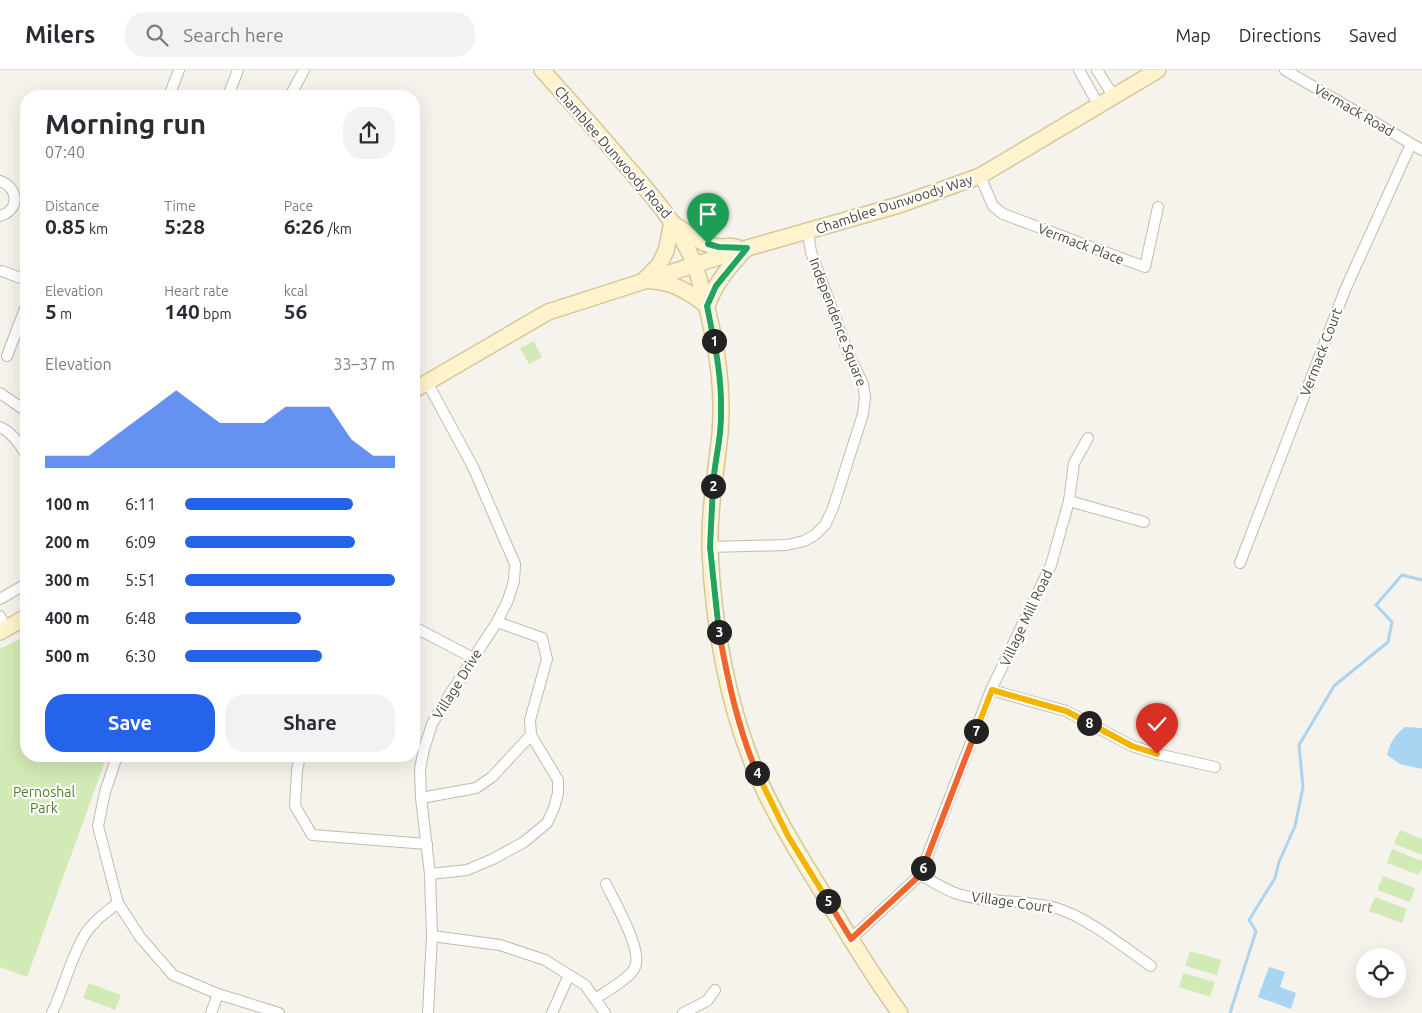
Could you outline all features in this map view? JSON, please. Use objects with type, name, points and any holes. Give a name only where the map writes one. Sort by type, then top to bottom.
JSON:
[{"type":"street","points":[[171,90],[179,70]]},
{"type":"street","points":[[230,90],[238,70]]},
{"type":"street","points":[[293,90],[304,70]]},
{"type":"street","name":"Chamblee Dunwoody Road","points":[[542,70],[586,118],[672,222],[680,233],[695,265],[707,306],[718,366],[721,400],[710,547],[717,623],[732,700],[747,750],[760,781],[788,836],[851,939],[900,1013]]},
{"type":"street","points":[[1079,70],[1100,106]]},
{"type":"street","points":[[1096,70],[1114,97]]},
{"type":"street","points":[[980,176],[1158,70]]},
{"type":"street","name":"Vermack Road","points":[[1285,70],[1422,150]]},
{"type":"street","name":"Vermack Court","points":[[1240,563],[1345,290],[1411,144]]},
{"type":"street","name":"Vermack Place","points":[[980,176],[993,206],[1003,214],[1144,267],[1158,207]]},
{"type":"street","name":"Chamblee Dunwoody Way","points":[[808,232],[899,205],[980,176]]},
{"type":"street","points":[[0,181],[11,187],[15,198],[7,214],[0,216]]},
{"type":"street","points":[[644,280],[659,265],[666,251],[672,222],[696,239],[708,244],[719,247],[747,248]]},
{"type":"street","points":[[420,386],[548,312],[747,248],[808,232]]},
{"type":"street","name":"Independence Square","points":[[710,547],[788,545],[804,541],[815,535],[825,525],[833,508],[863,414],[865,397],[863,384],[849,355],[814,258],[808,232]]},
{"type":"street","points":[[644,280],[672,284],[707,306],[716,286],[747,248]]},
{"type":"street","points":[[2,271],[20,278]]},
{"type":"street","points":[[7,356],[20,322]]},
{"type":"street","name":"Village Drive","points":[[427,382],[473,467],[515,564],[514,581],[511,591],[497,622],[432,724],[420,769],[421,798],[430,874],[432,936],[428,1013]]},
{"type":"street","points":[[1,396],[20,407]]},
{"type":"street","points":[[0,427],[6,430],[20,445]]},
{"type":"street","name":"Village Mill Road","points":[[851,939],[920,875],[992,690],[1051,565],[1069,501],[1074,463],[1088,438]]},
{"type":"street","points":[[1069,501],[1144,522]]},
{"type":"street","points":[[0,599],[20,587]]},
{"type":"street","points":[[2,625],[20,619]]},
{"type":"street","points":[[430,874],[467,870],[524,842],[547,823],[558,793],[558,780],[531,735],[530,720],[547,659],[542,638],[497,622]]},
{"type":"street","points":[[420,630],[473,658]]},
{"type":"street","points":[[992,690],[1066,711],[1132,746],[1157,754],[1215,767]]},
{"type":"street","points":[[421,798],[476,788],[492,777],[531,735]]},
{"type":"street","points":[[115,762],[105,792],[98,826],[118,903],[140,937],[173,975],[218,994],[279,1013]]},
{"type":"street","points":[[299,762],[295,806],[312,835],[427,844]]},
{"type":"street","name":"Village Court","points":[[920,875],[957,894],[1036,903],[1079,917],[1151,966]]},
{"type":"street","points":[[595,998],[635,969],[638,958],[628,928],[606,884]]},
{"type":"street","points":[[52,1013],[68,970],[84,935],[99,917],[118,903]]},
{"type":"street","points":[[432,936],[500,945],[545,960],[585,985],[605,1013]]},
{"type":"street","points":[[552,1013],[569,975]]},
{"type":"street","points":[[683,1013],[707,1001],[715,990]]},
{"type":"street","points":[[211,1013],[218,994]]},
{"type":"green space","points":[[534,341],[542,357],[529,364],[520,348]]},
{"type":"green space","name":"Pernoshal Park","points":[[20,639],[20,762],[105,762],[27,977],[0,967],[0,649]]},
{"type":"green space","points":[[1400,830],[1422,839],[1422,855],[1394,844]]},
{"type":"green space","points":[[1392,849],[1422,861],[1419,875],[1387,863]]},
{"type":"green space","points":[[1383,876],[1415,888],[1410,902],[1377,890]]},
{"type":"green space","points":[[1375,897],[1407,909],[1402,923],[1369,911]]},
{"type":"green space","points":[[1190,951],[1221,960],[1217,975],[1185,966]]},
{"type":"green space","points":[[1183,973],[1215,982],[1210,997],[1179,987]]},
{"type":"green space","points":[[89,983],[121,995],[115,1010],[83,998]]},
{"type":"water","points":[[1405,727],[1422,728],[1422,769],[1400,764],[1387,755],[1393,739]]},
{"type":"water","points":[[1269,967],[1285,972],[1280,987],[1296,993],[1291,1009],[1258,997]]},
{"type":"waterway","points":[[1230,1013],[1256,931],[1249,920],[1275,878],[1279,862],[1295,826],[1303,787],[1299,745],[1334,686],[1388,642],[1392,622],[1376,605],[1402,575],[1422,580]]},
{"type":"route","points":[[708,244],[719,247],[747,248],[716,286],[707,306],[718,366],[721,400],[710,547],[717,623],[732,700],[742,735],[760,781],[788,836],[851,939],[920,875],[992,690],[1066,711],[1132,746],[1157,754]]}]
